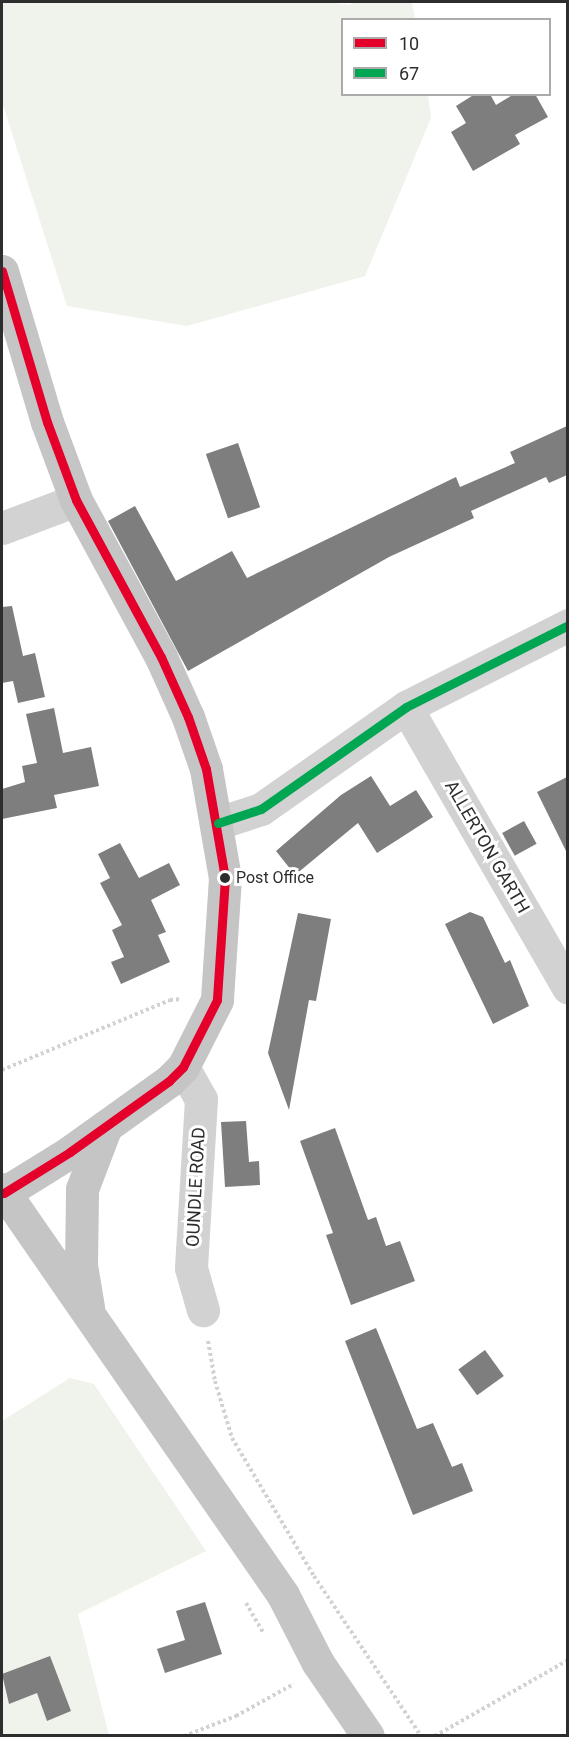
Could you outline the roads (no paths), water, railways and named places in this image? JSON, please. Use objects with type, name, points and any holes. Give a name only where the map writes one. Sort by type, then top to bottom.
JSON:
[{"type":"main road","points":[[2,271],[46,422],[76,500],[161,657],[188,717],[218,823],[225,878],[219,990],[204,1031],[183,1066],[106,1126],[3,1191],[283,1595],[318,1662],[368,1736]]},
{"type":"main road","points":[[88,1312],[81,1265],[82,1190],[106,1126]]},
{"type":"street","points":[[2,528],[76,500]]},
{"type":"street","points":[[218,823],[261,809],[406,707],[567,624]]},
{"type":"street","name":"ALLERTON GARTH","points":[[406,707],[567,988]]},
{"type":"street","name":"OUNDLE ROAD","points":[[183,1066],[201,1099],[191,1268],[203,1310]]},
{"type":"place","name":"Post Office","points":[[225,878]]}]
